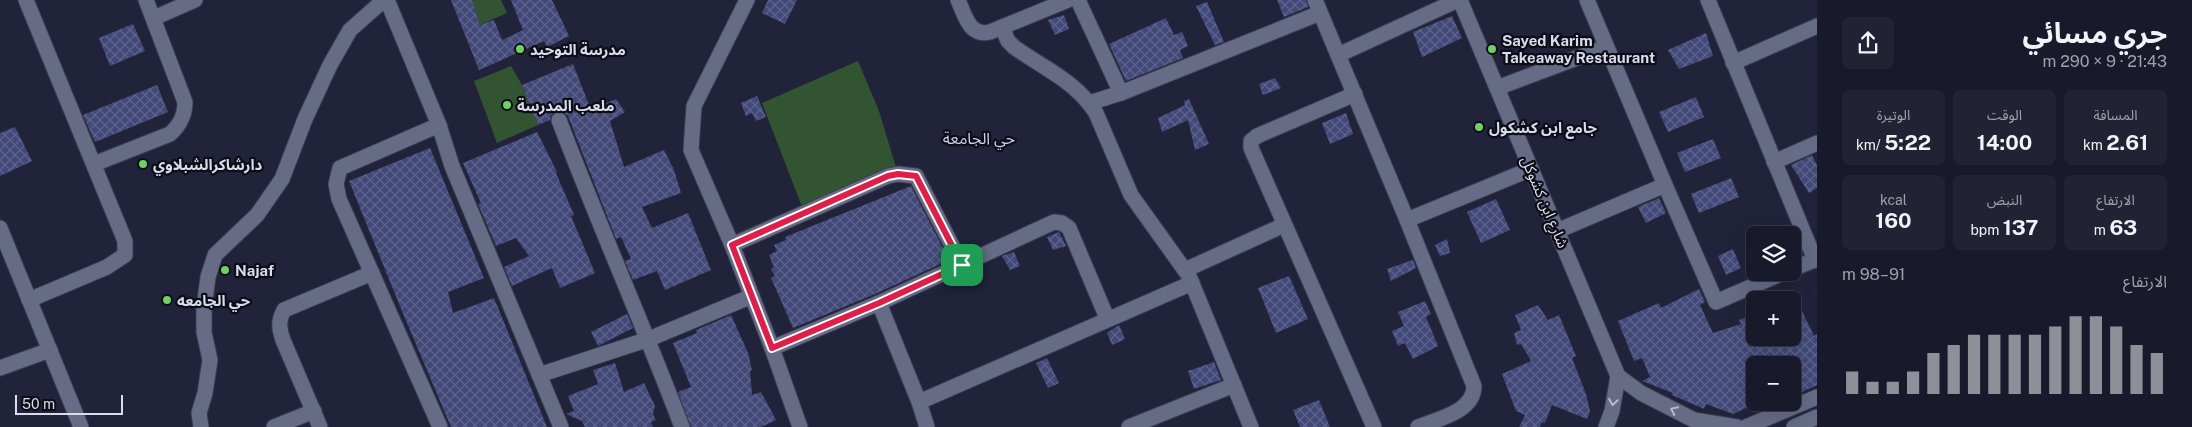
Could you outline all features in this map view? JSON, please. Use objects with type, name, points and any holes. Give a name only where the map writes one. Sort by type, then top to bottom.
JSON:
[{"type":"street","points":[[26,0],[125,241],[125,255],[107,267],[29,300]]},
{"type":"street","points":[[94,164],[170,134],[182,120],[185,112],[185,102],[146,0]]},
{"type":"street","points":[[154,18],[195,0]]},
{"type":"street","points":[[201,427],[199,413],[205,393],[210,360],[204,332],[204,307],[208,277],[215,255],[257,215],[282,179],[304,119],[330,65],[350,30],[386,0],[439,125],[452,166],[561,427]]},
{"type":"street","points":[[747,0],[694,106],[691,150],[732,245],[800,427]]},
{"type":"street","points":[[958,0],[969,25],[974,31],[986,33],[1068,0]]},
{"type":"street","points":[[1078,0],[1121,93]]},
{"type":"street","points":[[1338,55],[1460,0]]},
{"type":"street","name":"شارع ابن كشوكل","points":[[1460,0],[1618,376]]},
{"type":"street","points":[[1587,0],[1716,302],[1764,281]]},
{"type":"street","points":[[1708,0],[1816,259],[1801,265]]},
{"type":"street","points":[[1090,103],[1121,93],[1317,7],[1407,220],[1474,386],[1472,397],[1467,405],[1442,422],[1418,427]]},
{"type":"street","points":[[1733,63],[1817,26]]},
{"type":"street","points":[[1002,27],[1008,41],[1014,47],[1074,86],[1090,103],[1131,195],[1143,215],[1188,276],[1252,427]]},
{"type":"street","points":[[1497,88],[1606,47]]},
{"type":"street","points":[[1354,94],[1257,136],[1251,141],[1250,148],[1374,427]]},
{"type":"street","points":[[559,120],[581,178],[649,339],[682,427]]},
{"type":"street","points":[[439,125],[340,168],[336,184],[340,199],[440,427]]},
{"type":"street","points":[[1774,162],[1817,143]]},
{"type":"street","points":[[1407,220],[1531,169]]},
{"type":"street","points":[[732,245],[888,176],[909,175],[916,176],[962,265]]},
{"type":"street","points":[[1557,231],[1666,185]]},
{"type":"street","points":[[772,348],[879,303],[1050,223],[1062,223],[1071,232],[1107,318]]},
{"type":"street","points":[[919,402],[1107,318],[1284,225]]},
{"type":"street","points":[[0,228],[81,427]]},
{"type":"street","points":[[320,427],[283,340],[279,327],[280,317],[284,310],[372,273]]},
{"type":"street","points":[[539,375],[649,339],[752,296]]},
{"type":"street","points":[[879,303],[919,402],[927,427]]},
{"type":"street","points":[[0,368],[50,350]]},
{"type":"street","points":[[1606,427],[1612,411],[1618,376],[1641,393],[1694,420],[1737,427]]},
{"type":"street","points":[[1129,427],[1234,385]]},
{"type":"street","points":[[1746,427],[1817,397]]},
{"type":"street","points":[[274,427],[314,412]]},
{"type":"street","points":[[1794,427],[1817,418]]},
{"type":"green space","points":[[472,0],[501,0],[507,13],[480,25]]},
{"type":"green space","points":[[858,61],[879,111],[898,174],[804,212],[762,103]]},
{"type":"green space","name":"ملعب المدرسة","points":[[511,66],[522,85],[538,125],[497,143],[474,81]]},
{"type":"building","points":[[451,0],[472,0],[480,25],[494,20],[502,40],[523,30],[511,0],[552,0],[569,36],[547,47],[544,41],[479,70]]},
{"type":"building","points":[[768,0],[797,0],[785,24],[762,13]]},
{"type":"building","points":[[1277,0],[1306,0],[1308,7],[1284,17]]},
{"type":"building","points":[[1207,2],[1224,42],[1215,45],[1196,6]]},
{"type":"building","points":[[1064,15],[1069,29],[1055,35],[1048,20]]},
{"type":"building","points":[[1452,16],[1462,38],[1422,57],[1413,32]]},
{"type":"building","points":[[1166,18],[1174,35],[1182,32],[1188,46],[1180,50],[1183,58],[1126,81],[1109,44]]},
{"type":"building","points":[[133,24],[145,51],[110,66],[99,38]]},
{"type":"building","points":[[1706,33],[1713,56],[1679,69],[1668,50]]},
{"type":"building","points":[[573,64],[591,110],[616,99],[625,112],[610,121],[624,167],[664,150],[674,170],[681,193],[642,207],[652,228],[688,213],[711,270],[665,290],[657,271],[633,280],[625,261],[631,259],[621,237],[616,239],[568,116],[561,111],[556,111],[551,115],[550,120],[538,125],[522,85]]},
{"type":"building","points":[[1275,78],[1281,88],[1263,95],[1259,84]]},
{"type":"building","points":[[157,85],[168,112],[95,142],[83,115]]},
{"type":"building","points":[[757,96],[766,117],[756,121],[752,113],[746,116],[741,103]]},
{"type":"building","points":[[1696,97],[1704,117],[1668,132],[1659,112]]},
{"type":"building","points":[[1189,99],[1209,144],[1195,150],[1188,120],[1162,132],[1158,118],[1185,105],[1184,101]]},
{"type":"building","points":[[1346,113],[1353,134],[1330,144],[1322,123]]},
{"type":"building","points":[[15,127],[32,161],[0,176],[0,133]]},
{"type":"building","points":[[537,132],[557,172],[574,215],[571,216],[595,273],[560,288],[552,268],[512,286],[504,267],[529,256],[516,238],[496,246],[478,204],[481,203],[463,163]]},
{"type":"building","points":[[1713,139],[1721,158],[1685,172],[1677,153]]},
{"type":"building","points":[[430,148],[484,278],[448,292],[453,313],[494,298],[547,427],[451,427],[402,311],[349,181]]},
{"type":"building","points":[[1812,155],[1817,165],[1817,188],[1809,193],[1791,165]]},
{"type":"building","points":[[1731,178],[1739,197],[1699,213],[1691,194]]},
{"type":"building","points":[[911,186],[949,260],[875,294],[793,328],[771,278],[775,276],[771,269],[774,267],[769,255],[777,251],[774,245],[786,240],[785,237]]},
{"type":"building","points":[[1659,198],[1666,213],[1646,223],[1638,207]]},
{"type":"building","points":[[1496,199],[1510,230],[1481,243],[1467,212]]},
{"type":"building","points":[[1059,232],[1066,246],[1053,250],[1047,237]]},
{"type":"building","points":[[1447,239],[1450,253],[1440,256],[1435,245]]},
{"type":"building","points":[[1733,249],[1741,268],[1726,275],[1718,256]]},
{"type":"building","points":[[1014,252],[1020,266],[1010,270],[1002,256]]},
{"type":"building","points":[[1413,260],[1416,268],[1391,281],[1387,269]]},
{"type":"building","points":[[1289,276],[1308,319],[1276,333],[1258,288]]},
{"type":"building","points":[[1699,289],[1705,302],[1700,305],[1713,333],[1741,324],[1739,320],[1746,317],[1746,346],[1801,346],[1801,309],[1814,336],[1817,334],[1817,385],[1801,393],[1801,356],[1746,356],[1746,408],[1733,414],[1706,404],[1704,409],[1672,395],[1673,393],[1642,381],[1650,377],[1642,358],[1634,361],[1618,321],[1659,303],[1661,308]]},
{"type":"building","points":[[1425,301],[1431,314],[1426,317],[1438,346],[1413,359],[1405,343],[1398,346],[1392,331],[1404,326],[1398,312]]},
{"type":"building","points":[[1538,305],[1548,320],[1559,315],[1576,356],[1572,358],[1586,394],[1590,411],[1587,419],[1552,405],[1545,423],[1542,422],[1540,427],[1519,427],[1525,415],[1516,411],[1502,374],[1531,361],[1521,344],[1517,345],[1514,333],[1521,330],[1515,315]]},
{"type":"building","points":[[627,314],[633,328],[598,346],[591,332]]},
{"type":"building","points":[[731,315],[748,353],[752,370],[750,371],[752,395],[761,392],[776,420],[761,427],[691,427],[678,392],[691,387],[673,343],[697,333],[696,330]]},
{"type":"building","points":[[1119,325],[1125,339],[1112,345],[1107,333]]},
{"type":"building","points":[[1047,358],[1059,383],[1048,388],[1036,363]]},
{"type":"building","points":[[1214,362],[1221,380],[1194,389],[1188,371]]},
{"type":"building","points":[[615,363],[624,392],[644,383],[655,406],[653,414],[656,420],[651,422],[653,427],[585,427],[582,421],[566,414],[574,411],[568,396],[598,384],[593,370]]},
{"type":"building","points":[[1319,400],[1330,427],[1300,427],[1293,410]]},
{"type":"place","name":"مدرسة التوحيد","points":[[520,49]]},
{"type":"place","name":"Sayed Karim Takeaway Restaurant","points":[[1492,49]]},
{"type":"place","name":"ملعب المدرسة","points":[[507,105]]},
{"type":"place","name":"جامع ابن كشكول","points":[[1479,127]]},
{"type":"place","name":"دارشاكرالشبلاوي","points":[[143,164]]},
{"type":"place","name":"Najaf","points":[[225,270]]},
{"type":"place","name":"حي الجامعه","points":[[167,300]]},
{"type":"district","name":"حي الجامعة","points":[[979,138]]},
{"type":"route","points":[[898,174],[916,176],[962,265],[879,303],[772,348],[732,245],[888,176],[898,174]]}]
